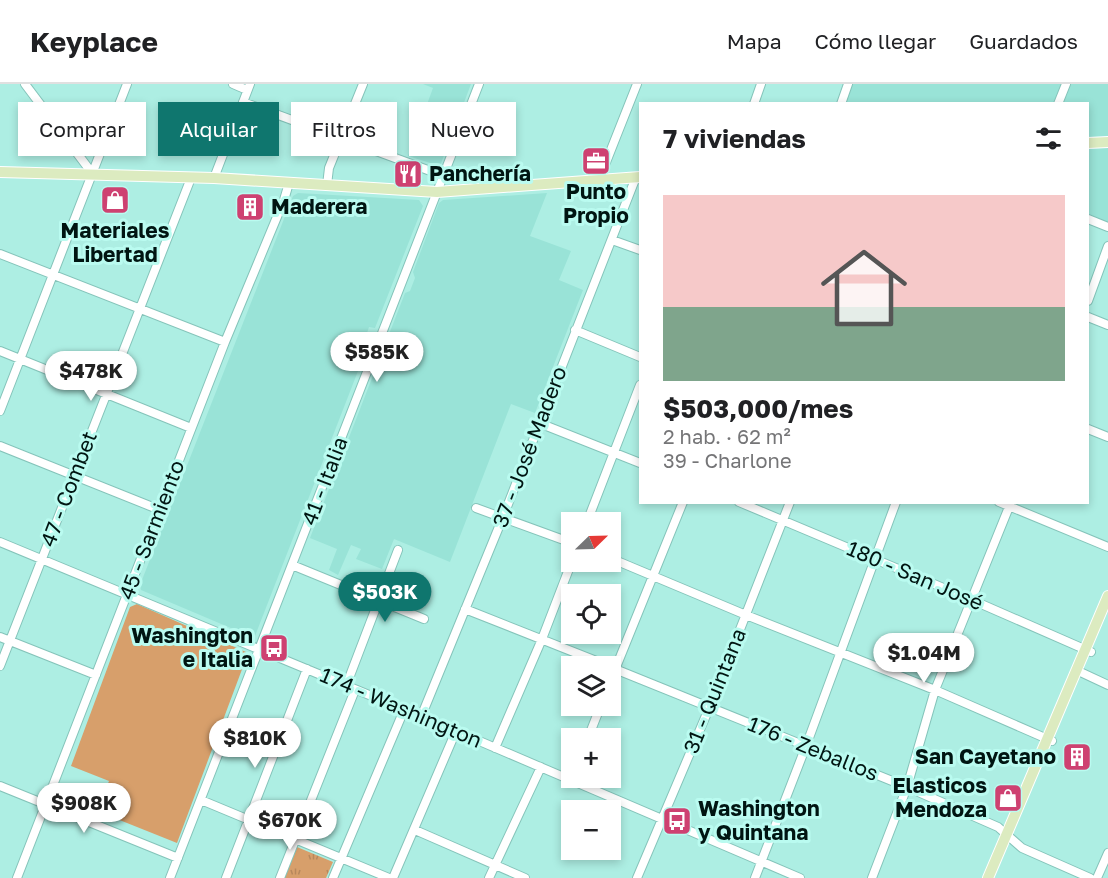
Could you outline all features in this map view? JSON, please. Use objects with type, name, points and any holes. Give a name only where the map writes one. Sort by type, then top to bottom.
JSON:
[{"type":"main road","points":[[1089,143],[1108,142]]},
{"type":"main road","points":[[0,172],[214,178],[437,192],[638,177]]},
{"type":"main road","points":[[1088,651],[1108,596]]},
{"type":"main road","points":[[988,878],[1009,836],[1088,651],[1108,612]]},
{"type":"main road","points":[[995,878],[1009,836]]},
{"type":"street","points":[[25,84],[92,173]]},
{"type":"street","points":[[0,411],[127,84]]},
{"type":"street","points":[[233,84],[249,87],[243,102]]},
{"type":"street","points":[[356,102],[363,84]]},
{"type":"street","name":"41 - Italia","points":[[170,878],[479,84]]},
{"type":"street","points":[[600,180],[637,84]]},
{"type":"street","points":[[755,102],[761,84]]},
{"type":"street","points":[[842,102],[848,84]]},
{"type":"street","points":[[1059,102],[1066,84]]},
{"type":"street","points":[[214,178],[222,156]]},
{"type":"street","points":[[327,185],[329,168],[334,156]]},
{"type":"street","points":[[390,156],[444,176]]},
{"type":"street","name":"37 - José Madero","points":[[421,717],[458,631],[575,330],[638,177]]},
{"type":"street","name":"47 - Combet","points":[[0,666],[191,178]]},
{"type":"street","name":"45 - Sarmiento","points":[[17,878],[289,183]]},
{"type":"street","points":[[1089,219],[1108,227]]},
{"type":"street","points":[[612,240],[639,250]]},
{"type":"street","points":[[1089,298],[1108,246]]},
{"type":"street","points":[[0,254],[225,342]]},
{"type":"street","points":[[1089,317],[1108,325]]},
{"type":"street","points":[[575,330],[639,357]]},
{"type":"street","points":[[0,351],[192,428]]},
{"type":"street","points":[[591,512],[639,388]]},
{"type":"street","points":[[539,423],[639,464]]},
{"type":"street","points":[[1089,429],[1108,437]]},
{"type":"street","points":[[0,446],[160,510]]},
{"type":"street","points":[[617,656],[655,576],[682,504]]},
{"type":"street","name":"180 - San José","points":[[744,504],[1088,651]]},
{"type":"street","name":"31 - Quintana","points":[[637,878],[710,706],[789,504]]},
{"type":"street","points":[[755,878],[895,504]]},
{"type":"street","points":[[872,878],[907,787],[935,690],[1010,505],[1108,547]]},
{"type":"street","points":[[476,508],[561,539]]},
{"type":"street","name":"174 - Washington","points":[[0,542],[561,774]]},
{"type":"street","points":[[346,686],[398,550]]},
{"type":"street","points":[[621,562],[935,690],[1050,740]]},
{"type":"street","points":[[292,565],[424,619]]},
{"type":"street","points":[[495,748],[568,572]]},
{"type":"street","name":"176 - Zeballos","points":[[465,609],[584,656]]},
{"type":"street","points":[[0,637],[96,675]]},
{"type":"street","points":[[226,878],[307,669]]},
{"type":"street","name":"176 - Zeballos","points":[[621,671],[907,787],[998,827],[1022,848],[1090,878]]},
{"type":"street","points":[[1079,671],[1108,684]]},
{"type":"street","points":[[279,878],[355,690]]},
{"type":"street","points":[[333,878],[404,710]]},
{"type":"street","points":[[201,800],[391,878],[415,830],[456,731]]},
{"type":"street","points":[[489,878],[541,767]]},
{"type":"street","points":[[0,786],[178,858]]},
{"type":"street","name":"174 - Washington","points":[[593,788],[661,820],[800,878]]},
{"type":"street","points":[[415,830],[525,878]]},
{"type":"street","points":[[1097,878],[1108,853]]},
{"type":"shaded area","points":[[423,84],[471,84],[464,102],[428,102],[433,88]]},
{"type":"shaded area","points":[[852,84],[1108,84],[1108,224],[1089,215],[1089,102],[846,102]]},
{"type":"shaded area","points":[[409,153],[409,156],[444,156],[440,166],[408,156]]},
{"type":"shaded area","points":[[298,193],[419,200],[423,206],[375,328],[369,327],[367,333],[372,335],[255,636],[252,637],[141,590],[140,585],[293,196]]},
{"type":"shaded area","points":[[547,193],[530,236],[571,251],[559,280],[583,290],[535,413],[511,404],[450,562],[394,539],[382,569],[356,559],[361,549],[351,545],[338,575],[329,570],[337,549],[310,538],[405,293],[410,291],[415,278],[413,272],[439,203],[443,200]]},
{"type":"green space","points":[[137,604],[246,652],[247,656],[177,843],[97,811],[109,781],[71,766],[130,607]]},
{"type":"green space","points":[[297,847],[333,862],[326,878],[284,878]]},
{"type":"place","name":"Punto Propio","points":[[596,161]]},
{"type":"place","name":"Panchería","points":[[408,174]]},
{"type":"place","name":"Materiales Libertad","points":[[115,200]]},
{"type":"place","name":"Maderera","points":[[250,207]]},
{"type":"place","name":"Washington e Italia","points":[[274,648]]},
{"type":"place","name":"San Cayetano","points":[[1077,757]]},
{"type":"place","name":"Elasticos Mendoza","points":[[1008,798]]},
{"type":"place","name":"Washington y Quintana","points":[[677,821]]}]
